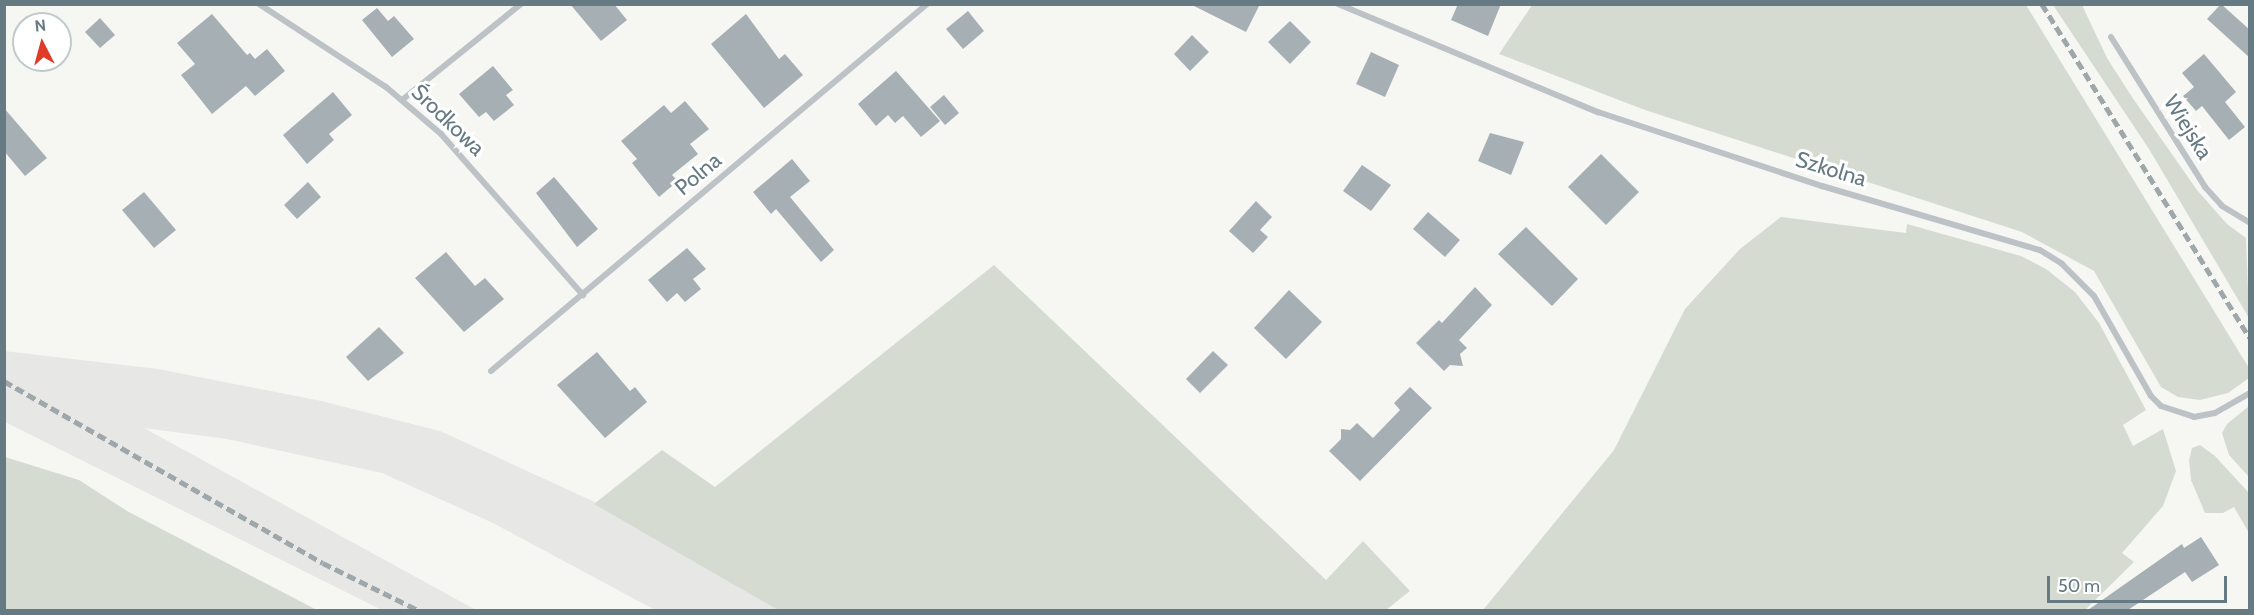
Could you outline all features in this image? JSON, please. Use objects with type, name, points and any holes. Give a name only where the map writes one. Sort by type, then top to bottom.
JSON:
[{"type":"street","name":"Środkowa","points":[[259,4],[402,100],[441,134],[583,295]]},
{"type":"street","points":[[402,100],[521,4]]},
{"type":"street","name":"Polna","points":[[491,371],[927,4]]},
{"type":"street","name":"Szkolna","points":[[1338,4],[1598,112],[1822,186],[2040,250],[2062,264],[2094,296],[2151,396],[2162,406],[2194,417],[2215,413],[2250,393]]},
{"type":"street","name":"Wiejska","points":[[2111,37],[2205,187],[2222,206],[2250,223]]},
{"type":"shaded area","points":[[1532,5],[2026,5],[2249,368],[2249,378],[2228,393],[2200,400],[2178,397],[2161,387],[2094,271],[2022,232],[1645,110],[1499,54]]},
{"type":"shaded area","points":[[2053,5],[2082,5],[2107,58],[2197,190],[2227,224],[2246,238],[2249,318],[2149,149]]},
{"type":"shaded area","points":[[1781,217],[1906,233],[1907,224],[2021,256],[2046,269],[2075,292],[2099,323],[2146,410],[2123,425],[2133,446],[2163,429],[2176,471],[2163,506],[2122,553],[2134,562],[2085,610],[1483,610],[1614,450],[1685,309],[1740,249]]},
{"type":"shaded area","points":[[994,265],[1326,580],[1363,541],[1410,591],[1386,610],[778,610],[594,504],[662,450],[715,487]]},
{"type":"shaded area","points":[[4,351],[158,369],[321,401],[440,431],[669,536],[797,610],[655,610],[493,523],[382,473],[227,439],[144,428],[476,610],[382,610],[5,422]]},
{"type":"shaded area","points":[[2249,406],[2249,477],[2229,455],[2222,433],[2227,424]]},
{"type":"shaded area","points":[[2200,445],[2215,456],[2249,493],[2249,533],[2234,507],[2223,513],[2205,513],[2191,480],[2189,460],[2192,448]]},
{"type":"shaded area","points":[[5,457],[79,480],[127,511],[317,610],[5,610]]},
{"type":"building","points":[[570,4],[614,4],[627,20],[601,41]]},
{"type":"building","points":[[1190,4],[1260,4],[1246,32]]},
{"type":"building","points":[[1458,4],[1501,4],[1488,36],[1451,20]]},
{"type":"building","points":[[2221,4],[2250,30],[2250,58],[2207,19]]},
{"type":"building","points":[[377,8],[388,21],[394,16],[414,39],[392,57],[362,20]]},
{"type":"building","points":[[968,11],[984,31],[963,49],[946,29]]},
{"type":"building","points":[[212,14],[247,55],[250,53],[255,59],[267,49],[285,71],[255,96],[246,86],[212,114],[181,75],[195,64],[177,43]]},
{"type":"building","points":[[746,14],[779,59],[785,54],[803,75],[764,108],[711,44]]},
{"type":"building","points":[[100,18],[115,35],[100,48],[85,32]]},
{"type":"building","points":[[1290,21],[1311,42],[1290,64],[1268,42]]},
{"type":"building","points":[[1192,35],[1209,52],[1190,71],[1174,54]]},
{"type":"building","points":[[1371,52],[1399,65],[1385,97],[1356,84]]},
{"type":"building","points":[[2204,54],[2236,92],[2225,102],[2245,127],[2229,140],[2202,106],[2196,111],[2183,96],[2194,87],[2182,73]]},
{"type":"building","points":[[493,66],[513,90],[506,95],[514,105],[494,121],[486,112],[479,117],[459,94]]},
{"type":"building","points":[[896,71],[940,121],[921,137],[903,116],[895,123],[888,115],[876,126],[858,104]]},
{"type":"building","points":[[333,92],[352,115],[329,134],[334,140],[307,164],[283,135]]},
{"type":"building","points":[[944,95],[959,113],[945,125],[930,107]]},
{"type":"building","points":[[685,101],[709,129],[690,144],[698,154],[672,175],[678,181],[659,197],[632,163],[637,159],[621,141],[664,105],[671,113]]},
{"type":"building","points":[[4,108],[47,158],[25,176],[4,151]]},
{"type":"building","points":[[1490,133],[1524,142],[1511,175],[1478,161]]},
{"type":"building","points":[[1601,154],[1639,192],[1606,225],[1568,187]]},
{"type":"building","points":[[792,159],[810,181],[790,197],[834,250],[821,262],[776,209],[771,214],[753,192]]},
{"type":"building","points":[[1362,165],[1391,185],[1371,211],[1343,191]]},
{"type":"building","points":[[554,177],[598,229],[577,247],[536,193]]},
{"type":"building","points":[[308,182],[321,197],[297,219],[284,205]]},
{"type":"building","points":[[144,192],[176,230],[154,248],[122,210]]},
{"type":"building","points":[[1256,201],[1272,217],[1260,230],[1268,237],[1253,253],[1229,231]]},
{"type":"building","points":[[1428,212],[1460,240],[1445,257],[1413,229]]},
{"type":"building","points":[[1526,227],[1578,279],[1552,306],[1498,254]]},
{"type":"building","points":[[687,248],[706,269],[693,279],[701,289],[685,302],[677,293],[667,302],[648,280]]},
{"type":"building","points":[[446,252],[475,286],[485,278],[504,299],[464,332],[415,278]]},
{"type":"building","points":[[1475,287],[1492,305],[1459,340],[1467,348],[1460,354],[1463,366],[1450,365],[1444,371],[1416,343],[1439,320],[1442,323]]},
{"type":"building","points":[[1289,290],[1322,322],[1286,359],[1254,328]]},
{"type":"building","points":[[379,327],[404,353],[368,381],[346,357]]},
{"type":"building","points":[[1213,351],[1228,365],[1200,393],[1186,379]]},
{"type":"building","points":[[597,352],[630,391],[635,387],[647,402],[605,438],[557,385]]},
{"type":"building","points":[[1410,387],[1432,408],[1360,481],[1329,451],[1341,439],[1341,429],[1350,430],[1357,423],[1373,438],[1400,410],[1394,403]]},
{"type":"building","points":[[2201,537],[2219,565],[2192,582],[2185,572],[2128,610],[2088,610],[2182,544],[2184,548]]},
{"type":"railway","points":[[2042,4],[2250,338]]},
{"type":"railway","points":[[4,381],[323,563],[418,610]]}]
